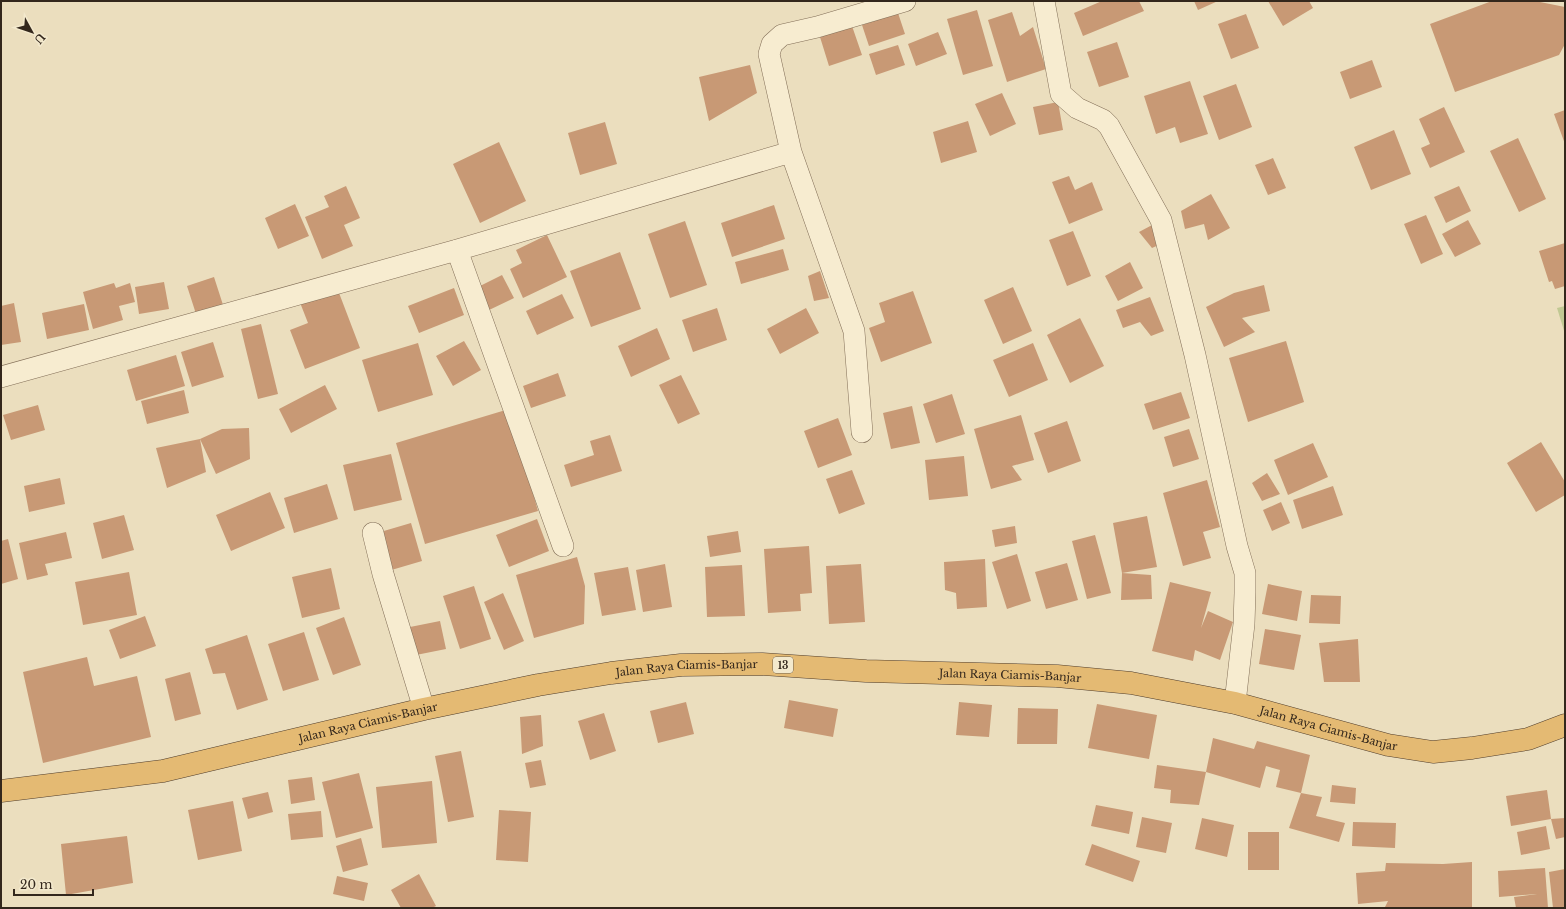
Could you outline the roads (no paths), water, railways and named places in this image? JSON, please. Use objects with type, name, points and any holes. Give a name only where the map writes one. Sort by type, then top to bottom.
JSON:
[{"type":"highway","name":"Jalan Raya Ciamis-Banjar","points":[[1,791],[163,771],[424,709],[538,685],[611,673],[681,665],[762,664],[866,671],[1089,678],[1131,682],[1235,702],[1388,745],[1433,752],[1472,748],[1528,738],[1565,725]]},
{"type":"street","points":[[862,432],[854,330],[791,152],[769,54],[772,44],[782,35],[817,27],[905,1]]},
{"type":"street","points":[[1044,1],[1062,94],[1077,108],[1103,120],[1109,126],[1161,220],[1167,242],[1181,305],[1195,355],[1234,531],[1245,573],[1244,624],[1235,702]]},
{"type":"street","points":[[1,377],[457,250],[791,152]]},
{"type":"street","points":[[457,250],[563,546]]},
{"type":"street","points":[[373,533],[383,574],[424,709]]}]
